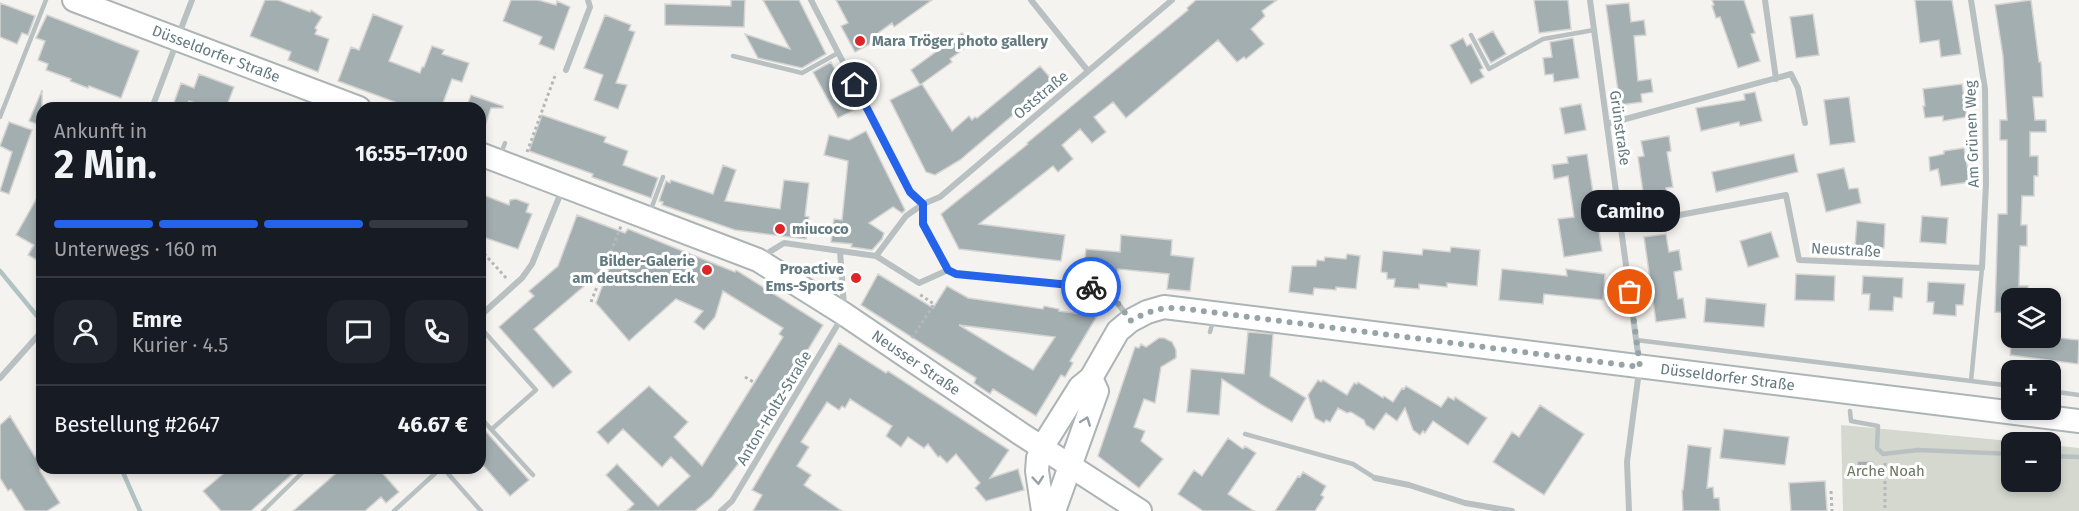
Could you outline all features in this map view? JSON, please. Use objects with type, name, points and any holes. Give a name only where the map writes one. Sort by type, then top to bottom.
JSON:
[{"type":"main road","name":"Düsseldorfer Straße","points":[[74,0],[337,102]]},
{"type":"main road","points":[[494,153],[520,170],[648,218]]},
{"type":"main road","name":"Neusser Straße","points":[[648,218],[758,260],[844,314],[1129,508]]},
{"type":"main road","name":"Düsseldorfer Straße","points":[[1043,449],[1080,387],[1091,378],[1118,331],[1147,312],[1164,307],[1213,322],[1640,367],[2079,421]]},
{"type":"main road","points":[[1054,511],[1097,391],[1091,378]]},
{"type":"main road","points":[[1043,449],[1038,458],[1037,471],[1043,511]]},
{"type":"street","points":[[154,102],[192,0]]},
{"type":"street","points":[[566,70],[590,7],[588,0]]},
{"type":"street","points":[[811,0],[910,192],[923,204],[923,224],[948,270],[956,274],[1090,287],[1108,294],[1121,306],[1130,321]]},
{"type":"street","points":[[1030,0],[1088,71]]},
{"type":"street","name":"Oststraße","points":[[923,204],[940,197],[1172,0]]},
{"type":"street","name":"Grünstraße","points":[[1590,0],[1640,367],[1627,462],[1629,511]]},
{"type":"street","points":[[1765,0],[1776,79]]},
{"type":"street","name":"Am Grünen Weg","points":[[1971,0],[1985,89],[1986,184],[1982,268]]},
{"type":"street","points":[[1607,124],[1791,74],[1798,88],[1805,123]]},
{"type":"street","points":[[486,311],[513,286],[532,264],[563,187]]},
{"type":"street","name":"Neustraße","points":[[1621,226],[1786,195],[1799,260],[1982,268]]},
{"type":"street","points":[[876,256],[906,216],[923,204]]},
{"type":"street","points":[[758,260],[784,243],[876,256],[919,284],[948,270]]},
{"type":"street","points":[[840,250],[844,314]]},
{"type":"street","name":"Anton-Holtz-Straße","points":[[721,511],[732,501],[844,314]]},
{"type":"street","points":[[0,378],[36,337]]},
{"type":"street","points":[[1375,478],[1409,485],[1465,503],[1512,511]]},
{"type":"lane","points":[[0,117],[46,0]]},
{"type":"lane","points":[[1471,35],[1489,69],[1543,39],[1594,30]]},
{"type":"lane","points":[[734,56],[802,73],[838,53]]},
{"type":"lane","points":[[648,218],[663,177]]},
{"type":"lane","points":[[1971,381],[1982,268]]},
{"type":"lane","points":[[486,334],[536,390],[492,429]]},
{"type":"lane","points":[[1636,340],[2001,385]]},
{"type":"lane","points":[[2061,393],[2079,395]]},
{"type":"lane","points":[[1850,411],[1851,421],[1878,426],[1877,448],[1883,454],[1917,450],[2001,454]]},
{"type":"lane","points":[[486,423],[533,475]]},
{"type":"lane","points":[[1245,434],[1353,464],[1375,478]]},
{"type":"lane","points":[[2061,457],[2079,458]]},
{"type":"lane","points":[[263,511],[301,474]]},
{"type":"lane","points":[[394,511],[435,474]]},
{"type":"lane","points":[[447,474],[481,511]]},
{"type":"path","points":[[520,170],[558,68],[566,70]]},
{"type":"path","points":[[591,302],[627,210]]},
{"type":"path","points":[[486,256],[513,286]]},
{"type":"path","points":[[902,355],[934,304],[915,290],[919,284]]},
{"type":"path","points":[[745,378],[755,383]]},
{"type":"path","points":[[1885,458],[1885,511]]},
{"type":"path","points":[[1831,491],[1832,511]]},
{"type":"green space","name":"Arche Noah","points":[[1841,425],[2001,440],[2001,492],[2061,492],[2061,446],[2079,448],[2079,511],[1843,511]]},
{"type":"building","points":[[265,0],[278,0],[310,12],[311,10],[322,17],[315,28],[317,30],[315,34],[329,39],[318,72],[288,60],[291,52],[250,36]]},
{"type":"building","points":[[511,0],[538,0],[556,5],[557,1],[570,7],[554,50],[539,44],[542,37],[503,21]]},
{"type":"building","points":[[731,0],[745,0],[744,27],[665,25],[665,4],[731,6]]},
{"type":"building","points":[[763,0],[799,0],[826,54],[802,68],[758,58],[745,34],[790,49]]},
{"type":"building","points":[[836,0],[932,0],[894,27],[892,23],[873,37],[876,41],[855,52],[841,26],[848,23]]},
{"type":"building","points":[[1196,0],[1277,0],[1262,11],[1265,16],[1251,29],[1264,44],[1246,59],[1244,57],[1237,62],[1218,40],[1126,118],[1113,102],[1094,117],[1106,132],[1092,143],[1080,129],[1062,145],[1073,159],[1058,172],[1053,166],[979,224],[1065,235],[1061,261],[959,249],[941,214],[1188,10],[1187,8]]},
{"type":"building","points":[[1534,0],[1568,0],[1571,29],[1539,33]]},
{"type":"building","points":[[1712,0],[1744,0],[1755,33],[1751,34],[1760,61],[1738,68],[1720,17],[1716,18]]},
{"type":"building","points":[[1915,0],[1952,0],[1961,54],[1941,57],[1939,40],[1920,43]]},
{"type":"building","points":[[2031,0],[2039,62],[2041,62],[2043,97],[2033,97],[2035,120],[2046,120],[2046,132],[2030,132],[2030,156],[2038,156],[2038,176],[2034,176],[2034,196],[2022,196],[2021,225],[2027,225],[2027,246],[2020,246],[2019,286],[2028,286],[2028,288],[2001,288],[2001,312],[1995,312],[1998,214],[2007,214],[2007,140],[2000,140],[2000,120],[2007,120],[2003,56],[1995,5]]},
{"type":"building","points":[[0,3],[35,16],[28,35],[22,33],[17,44],[0,37]]},
{"type":"building","points":[[1629,3],[1631,22],[1644,20],[1646,35],[1634,36],[1638,81],[1651,79],[1653,92],[1641,94],[1642,102],[1620,105],[1606,5]]},
{"type":"building","points":[[373,14],[403,26],[389,61],[420,73],[432,46],[444,50],[442,54],[469,63],[462,82],[452,79],[443,102],[395,102],[338,81],[351,47],[359,50]]},
{"type":"building","points":[[1813,14],[1819,55],[1796,58],[1790,17]]},
{"type":"building","points":[[47,15],[139,51],[121,98],[89,86],[88,88],[46,70],[48,64],[38,60],[45,41],[36,38]]},
{"type":"building","points":[[605,15],[631,25],[629,30],[635,32],[616,83],[627,85],[618,109],[594,100],[603,75],[584,68]]},
{"type":"building","points":[[1493,31],[1506,54],[1491,63],[1478,39]]},
{"type":"building","points":[[962,33],[971,44],[950,59],[952,62],[920,85],[911,70]]},
{"type":"building","points":[[1463,38],[1467,46],[1471,44],[1483,68],[1480,70],[1484,77],[1471,84],[1450,45]]},
{"type":"building","points":[[1573,38],[1579,78],[1554,82],[1553,74],[1545,75],[1543,58],[1552,57],[1550,42]]},
{"type":"building","points":[[831,62],[856,109],[838,118],[813,72]]},
{"type":"building","points":[[1040,66],[1053,81],[960,160],[935,175],[926,172],[890,100],[922,84],[952,131],[969,116],[972,120],[977,118]]},
{"type":"building","points":[[199,74],[234,87],[228,102],[174,102],[181,83],[194,88]]},
{"type":"building","points":[[1962,84],[1967,117],[1943,121],[1943,116],[1925,118],[1923,89]]},
{"type":"building","points":[[42,90],[42,102],[37,102]]},
{"type":"building","points":[[1755,92],[1762,121],[1740,126],[1739,122],[1701,131],[1696,108],[1745,100],[1744,94]]},
{"type":"building","points":[[471,95],[503,106],[503,108],[491,108],[486,123],[486,102],[468,102]]},
{"type":"building","points":[[1849,97],[1855,142],[1830,145],[1824,100]]},
{"type":"building","points":[[36,104],[36,124],[29,121]]},
{"type":"building","points":[[1581,104],[1586,130],[1565,134],[1560,108]]},
{"type":"building","points":[[542,115],[606,137],[604,142],[628,151],[623,165],[658,178],[651,198],[529,151]]},
{"type":"building","points":[[9,122],[32,130],[9,194],[0,191],[12,152],[0,146]]},
{"type":"building","points":[[866,131],[905,210],[902,213],[893,207],[869,223],[884,233],[882,239],[872,250],[851,247],[852,244],[831,242],[834,219],[842,220],[848,161],[824,155],[829,135],[849,140]]},
{"type":"building","points":[[1669,136],[1671,151],[1667,152],[1673,187],[1666,188],[1669,206],[1640,211],[1636,193],[1643,192],[1638,157],[1644,156],[1641,141]]},
{"type":"building","points":[[1964,148],[1970,182],[1941,186],[1938,169],[1930,171],[1929,157],[1944,154],[1944,151]]},
{"type":"building","points":[[1587,154],[1602,251],[1564,257],[1558,219],[1574,217],[1568,176],[1554,179],[1552,165],[1568,163],[1567,157]]},
{"type":"building","points":[[1794,154],[1798,172],[1716,192],[1712,172]]},
{"type":"building","points":[[723,165],[736,170],[725,201],[780,209],[784,180],[809,183],[805,216],[809,217],[806,239],[735,230],[662,205],[663,202],[659,201],[666,181],[670,183],[671,180],[713,194]]},
{"type":"building","points":[[1844,168],[1849,189],[1858,188],[1861,203],[1826,212],[1817,174]]},
{"type":"building","points":[[486,196],[509,205],[510,200],[516,199],[529,204],[526,212],[532,214],[518,249],[486,238]]},
{"type":"building","points":[[36,200],[36,260],[28,255],[34,245],[16,235]]},
{"type":"building","points":[[577,215],[625,233],[628,229],[735,272],[736,270],[823,325],[739,463],[712,497],[695,511],[627,511],[634,504],[606,475],[617,464],[658,506],[690,476],[671,457],[662,467],[623,429],[608,444],[597,432],[649,386],[688,422],[674,437],[702,466],[783,337],[779,334],[783,328],[723,291],[715,317],[704,330],[694,322],[703,311],[676,299],[629,341],[596,303],[611,263],[534,329],[572,372],[553,388],[499,327],[534,296],[529,291],[558,266]]},
{"type":"building","points":[[1922,216],[1948,218],[1946,244],[1920,242]]},
{"type":"building","points":[[1857,221],[1885,224],[1884,248],[1855,246]]},
{"type":"building","points":[[1771,232],[1779,257],[1748,267],[1740,241]]},
{"type":"building","points":[[1666,234],[1669,252],[1679,250],[1682,270],[1674,272],[1678,299],[1683,298],[1686,318],[1656,322],[1644,237]]},
{"type":"building","points":[[1121,235],[1172,240],[1171,255],[1194,258],[1190,291],[1167,289],[1169,274],[1118,269],[1117,281],[1083,278],[1086,249],[1120,252]]},
{"type":"building","points":[[1451,247],[1480,250],[1477,286],[1447,283],[1447,287],[1419,284],[1419,289],[1394,287],[1395,279],[1387,279],[1387,273],[1381,272],[1383,251],[1422,255],[1423,249],[1450,252]]},
{"type":"building","points":[[1347,254],[1360,256],[1356,289],[1314,288],[1313,295],[1289,292],[1292,266],[1316,266],[1317,260],[1324,261],[1325,257],[1346,259]]},
{"type":"building","points":[[1502,269],[1567,276],[1566,269],[1605,274],[1603,300],[1544,294],[1543,304],[1499,300]]},
{"type":"building","points":[[878,274],[933,308],[947,286],[968,298],[1043,309],[1044,306],[1059,309],[1059,311],[1097,316],[1070,361],[1073,363],[1065,377],[1061,375],[1036,416],[993,389],[990,394],[974,383],[976,378],[861,305]],"holes":[[[959,325],[1055,337],[1033,370]]]},
{"type":"building","points":[[1796,274],[1835,276],[1834,301],[1795,300]]},
{"type":"building","points":[[1863,276],[1903,278],[1902,298],[1894,297],[1893,311],[1869,310],[1870,294],[1862,294]]},
{"type":"building","points":[[1928,282],[1965,284],[1963,305],[1956,305],[1956,316],[1933,314],[1934,302],[1927,302]]},
{"type":"building","points":[[1706,298],[1766,304],[1764,327],[1704,322]]},
{"type":"building","points":[[1248,332],[1273,334],[1270,376],[1306,398],[1292,422],[1222,379],[1219,415],[1187,412],[1191,369],[1244,374]]},
{"type":"building","points":[[1159,338],[1172,342],[1176,350],[1176,358],[1161,367],[1155,403],[1144,399],[1134,427],[1145,431],[1141,441],[1163,459],[1139,488],[1098,456],[1135,347],[1139,348],[1141,344],[1146,347]]},
{"type":"building","points":[[2061,338],[2079,340],[2078,364],[2010,355],[2011,348],[2061,348]]},
{"type":"building","points":[[839,343],[886,373],[888,371],[1009,450],[990,478],[1018,469],[1024,490],[986,501],[975,488],[980,483],[956,454],[947,463],[940,456],[938,457],[928,444],[924,448],[908,437],[901,447],[886,436],[892,426],[850,399],[845,408],[842,406],[839,410],[827,402],[801,442],[809,447],[797,466],[811,475],[804,485],[842,511],[753,511],[762,495],[752,490]]},
{"type":"building","points":[[1318,380],[1321,382],[1323,380],[1347,395],[1354,383],[1358,382],[1393,402],[1402,388],[1406,386],[1441,407],[1448,397],[1454,400],[1455,397],[1487,418],[1468,445],[1433,421],[1425,433],[1423,431],[1420,435],[1413,430],[1405,408],[1397,421],[1386,413],[1374,430],[1351,412],[1347,413],[1338,408],[1330,422],[1326,420],[1324,423],[1315,418],[1308,395]]},
{"type":"building","points":[[1540,405],[1584,434],[1544,495],[1493,462],[1512,432],[1519,437]]},
{"type":"building","points":[[10,416],[36,456],[36,474],[42,474],[60,503],[47,511],[25,511],[11,489],[8,491],[0,478],[0,425]]},
{"type":"building","points":[[1724,429],[1789,437],[1785,465],[1720,458]]},
{"type":"building","points":[[486,432],[529,480],[510,496],[486,469]]},
{"type":"building","points":[[1228,438],[1243,449],[1245,446],[1256,453],[1228,494],[1254,511],[1203,511],[1178,494],[1194,470],[1202,476]]},
{"type":"building","points":[[1688,445],[1711,448],[1707,488],[1713,487],[1714,498],[1719,498],[1720,511],[1683,511],[1682,490]]},
{"type":"building","points":[[1857,461],[1874,461],[1874,473],[1858,474]]},
{"type":"building","points":[[1303,472],[1326,486],[1321,495],[1324,497],[1315,511],[1275,511],[1298,476],[1300,477]]},
{"type":"building","points":[[223,474],[292,474],[251,511],[221,511],[203,491]]},
{"type":"building","points":[[335,474],[383,474],[399,492],[386,503],[381,497],[365,511],[293,511]]},
{"type":"building","points":[[1825,481],[1827,511],[1791,511],[1789,483]]},
{"type":"waterway","points":[[0,271],[36,315]]},
{"type":"waterway","points":[[124,474],[140,511]]},
{"type":"way so far","points":[[1091,287],[1108,294],[1121,306],[1130,321],[1147,312],[1164,307],[1179,308],[1640,367],[1630,292]]},
{"type":"place","name":"Mara Tröger photo gallery","points":[[860,41]]},
{"type":"place","name":"miucoco","points":[[780,229]]},
{"type":"place","name":"Bilder-Galerie am deutschen Eck","points":[[707,270]]},
{"type":"place","name":"Proactive Ems-Sports","points":[[856,278]]},
{"type":"place","name":"Camino","points":[[1630,292]]},
{"type":"route","points":[[855,85],[910,192],[923,204],[923,224],[948,270],[956,274],[1091,287]]}]
